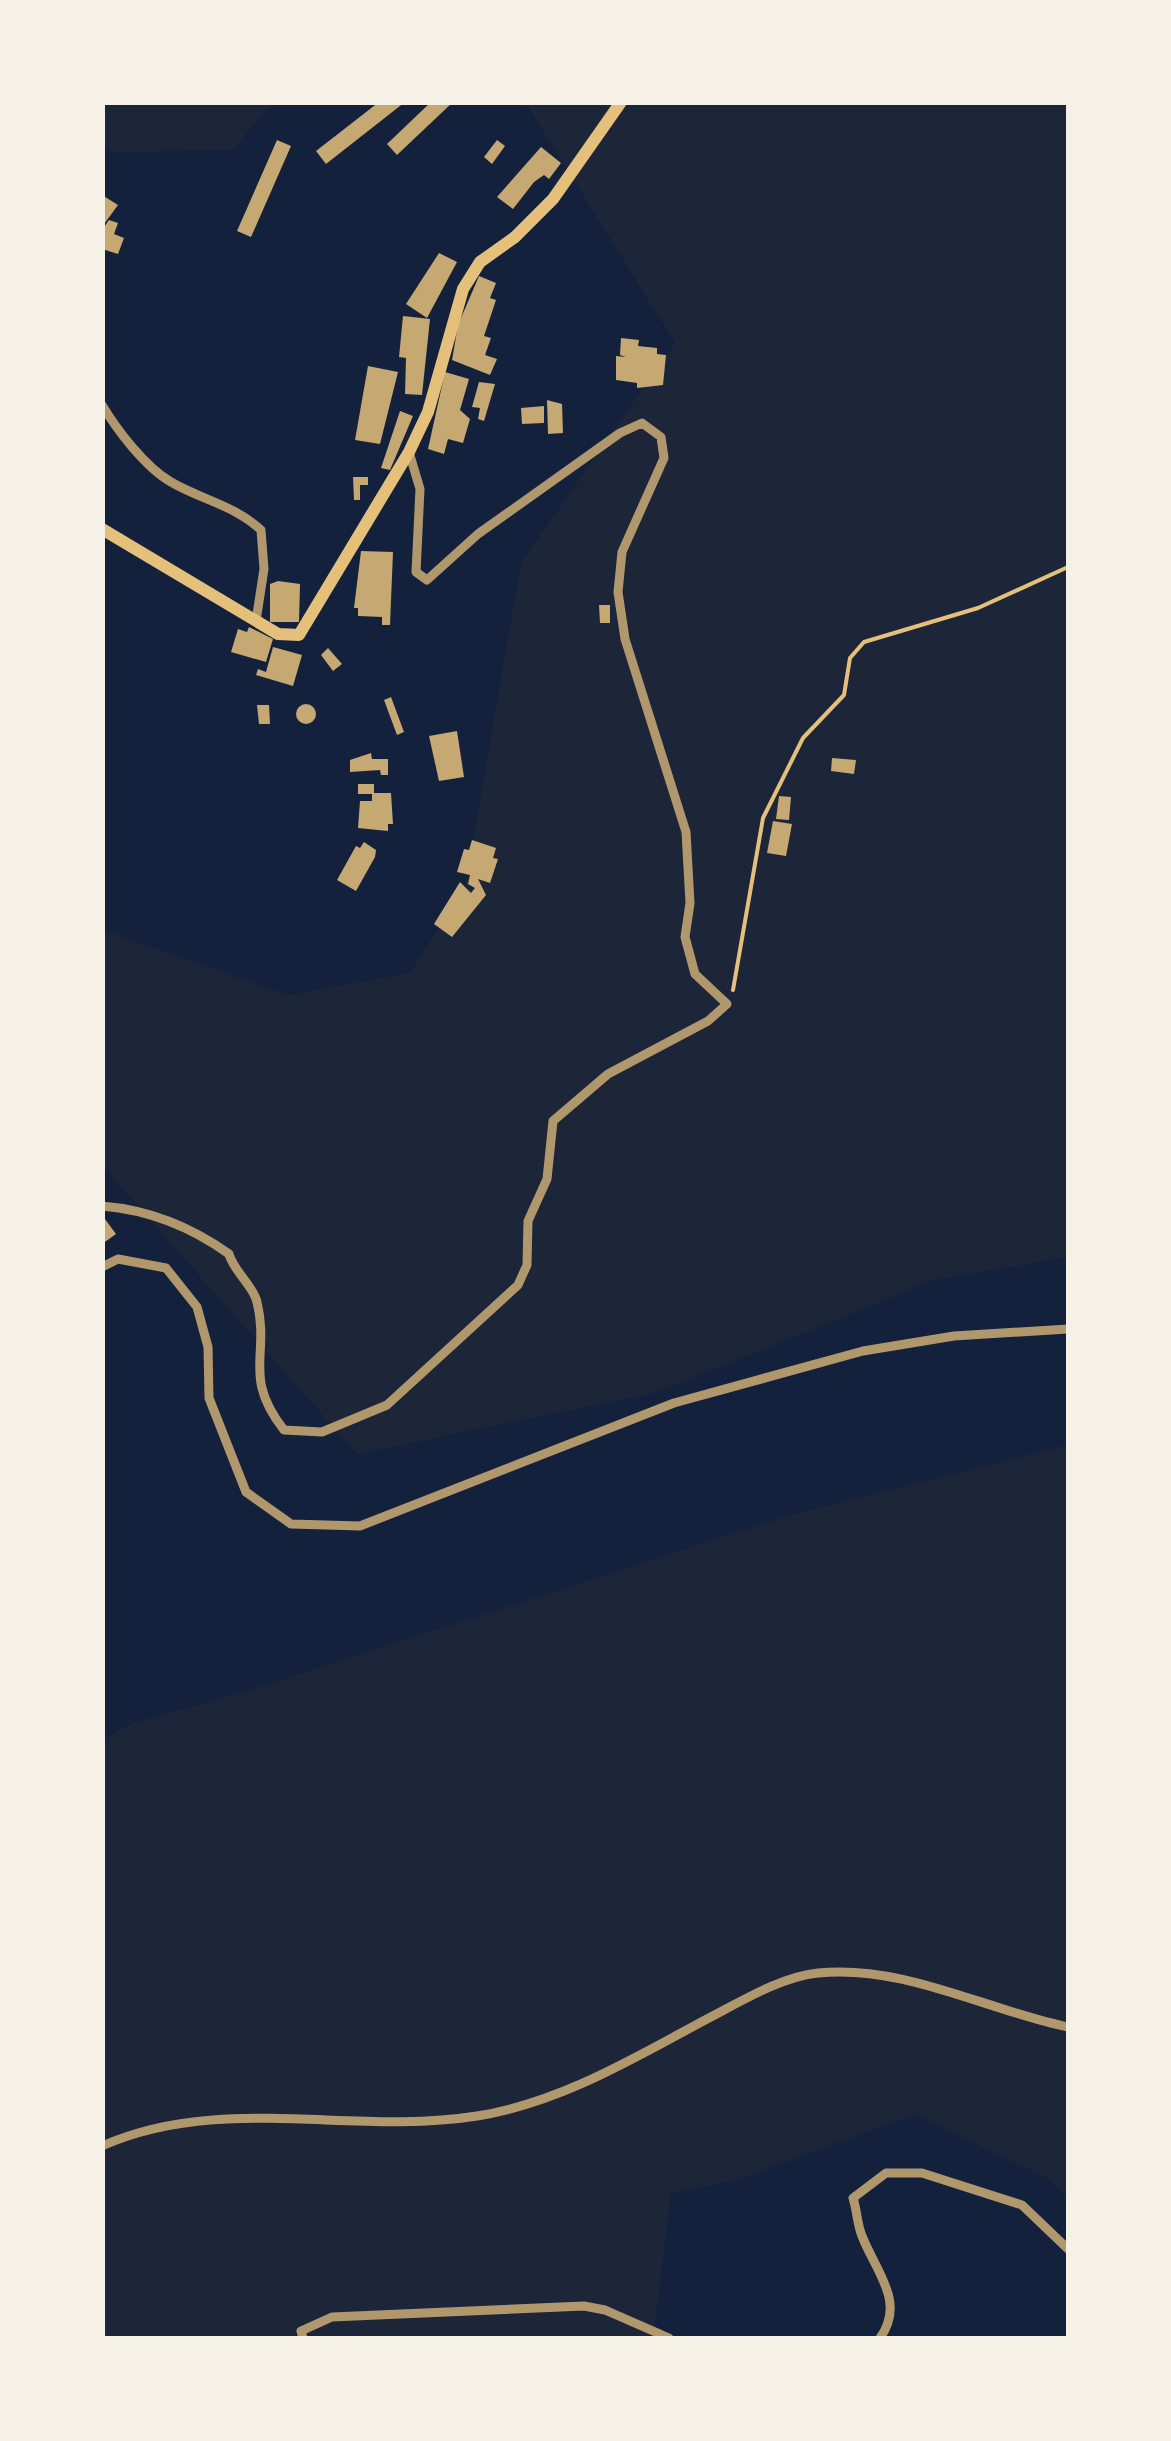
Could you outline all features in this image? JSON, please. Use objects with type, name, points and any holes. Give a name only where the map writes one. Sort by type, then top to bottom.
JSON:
[{"type":"main road","points":[[102,529],[278,634],[299,635],[409,452],[428,412],[462,289],[480,262],[515,238],[553,199],[621,102]]},
{"type":"street","points":[[102,405],[168,481],[242,513],[261,530],[264,569],[256,622]]},
{"type":"street","points":[[102,1206],[131,1208],[176,1222],[229,1254],[234,1269],[256,1298],[256,1370],[266,1407],[284,1430],[322,1432],[387,1404],[518,1285],[527,1266],[528,1221],[547,1179],[553,1121],[608,1074],[708,1021],[727,1004],[695,974],[685,937],[690,904],[686,832],[626,639],[618,592],[622,552],[664,458],[661,437],[642,423],[620,433],[478,534],[427,580],[416,572],[420,489],[409,452]]},
{"type":"street","points":[[102,1266],[118,1259],[166,1268],[196,1307],[208,1347],[210,1398],[240,1480],[246,1492],[291,1524],[360,1526],[674,1403],[863,1351],[954,1336],[1068,1330]]},
{"type":"street","points":[[102,2146],[192,2118],[410,2122],[477,2116],[575,2087],[752,1996],[815,1973],[881,1973],[1016,2016],[1068,2027]]},
{"type":"street","points":[[880,2338],[893,2314],[888,2288],[860,2232],[853,2198],[886,2174],[922,2174],[1022,2205],[1068,2249]]},
{"type":"street","points":[[303,2338],[301,2331],[332,2317],[584,2306],[605,2310],[670,2338]]},
{"type":"path","points":[[727,1004],[738,978],[763,818],[803,738],[844,695],[850,658],[864,642],[978,608],[1068,567]]},
{"type":"shaded area","points":[[103,102],[273,103],[232,150],[114,152],[103,148]]},
{"type":"shaded area","points":[[526,103],[1068,103],[1068,1257],[934,1280],[658,1392],[357,1454],[107,1171],[103,1172],[103,930],[288,995],[410,973],[465,887],[521,563],[675,343]]},
{"type":"shaded area","points":[[1068,1445],[1068,2200],[1051,2180],[915,2114],[740,2179],[671,2194],[653,2338],[103,2338],[102,1740],[133,1723],[241,1693],[794,1514]]},
{"type":"building","points":[[379,102],[405,102],[326,164],[316,151]]},
{"type":"building","points":[[431,102],[453,102],[397,155],[387,144]]},
{"type":"building","points":[[277,140],[291,146],[251,237],[237,231]]},
{"type":"building","points":[[497,140],[505,146],[492,164],[484,157]]},
{"type":"building","points":[[541,147],[561,163],[549,179],[544,175],[534,182],[513,209],[497,197]]},
{"type":"building","points":[[102,195],[118,205],[102,227]]},
{"type":"building","points":[[109,220],[118,223],[114,234],[124,238],[118,254],[102,249],[102,230]]},
{"type":"building","points":[[439,253],[457,262],[427,318],[406,304]]},
{"type":"building","points":[[479,276],[496,283],[490,298],[496,300],[484,336],[491,338],[485,355],[497,359],[490,375],[452,360],[458,325]]},
{"type":"building","points":[[403,316],[430,319],[422,395],[405,394],[406,358],[399,357]]},
{"type":"building","points":[[621,338],[639,340],[638,346],[657,348],[657,354],[666,355],[663,385],[637,388],[637,383],[616,380],[616,356],[626,357],[620,355]]},
{"type":"building","points":[[368,366],[398,372],[380,444],[355,440]]},
{"type":"building","points":[[445,372],[469,379],[460,410],[470,419],[463,443],[448,439],[444,454],[428,449]]},
{"type":"building","points":[[479,382],[495,384],[484,421],[478,419],[480,408],[472,407]]},
{"type":"building","points":[[547,400],[562,404],[563,433],[548,434]]},
{"type":"building","points":[[544,406],[544,423],[522,424],[521,408]]},
{"type":"building","points":[[400,411],[413,416],[390,470],[381,468]]},
{"type":"building","points":[[353,477],[368,477],[368,485],[360,485],[360,500],[354,500]]},
{"type":"building","points":[[361,551],[393,552],[390,625],[382,625],[382,617],[358,616],[358,608],[354,608]]},
{"type":"building","points":[[270,584],[300,584],[299,622],[270,622]]},
{"type":"building","points":[[599,605],[610,605],[610,623],[600,623]]},
{"type":"building","points":[[249,627],[273,639],[266,662],[231,652],[238,629],[247,632]]},
{"type":"building","points":[[273,647],[302,655],[293,686],[256,675],[258,669],[266,672]]},
{"type":"building","points":[[328,648],[342,664],[333,671],[321,655]]},
{"type":"building","points":[[391,697],[404,732],[397,735],[384,700]]},
{"type":"building","points":[[306,704],[316,714],[306,724],[296,714]]},
{"type":"building","points":[[257,705],[269,705],[270,724],[259,724]]},
{"type":"building","points":[[457,731],[464,777],[439,781],[429,736]]},
{"type":"building","points":[[371,753],[372,759],[388,759],[388,775],[381,775],[380,770],[350,772],[350,760]]},
{"type":"building","points":[[832,758],[856,760],[854,774],[831,771]]},
{"type":"building","points":[[358,784],[374,784],[374,793],[391,793],[393,824],[388,824],[388,831],[358,828],[360,801],[372,801],[372,794],[358,794]]},
{"type":"building","points":[[779,796],[791,797],[789,820],[776,819]]},
{"type":"building","points":[[773,821],[792,824],[786,856],[767,853]]},
{"type":"building","points":[[472,840],[496,848],[493,858],[498,859],[490,883],[478,879],[486,895],[452,937],[434,924],[460,882],[471,893],[475,888],[468,884],[470,875],[457,872],[464,849],[469,850]]},
{"type":"building","points":[[364,842],[376,850],[375,857],[356,891],[337,880],[356,846],[360,848]]},
{"type":"building","points":[[102,1215],[116,1234],[102,1244]]}]
